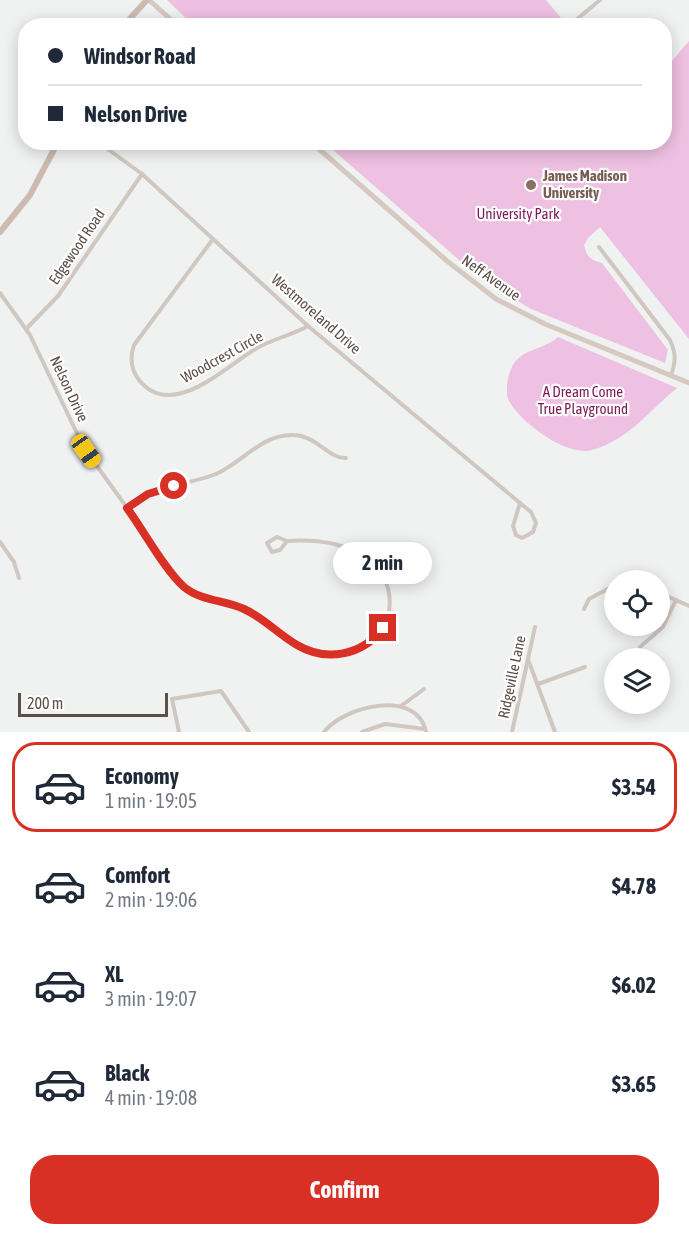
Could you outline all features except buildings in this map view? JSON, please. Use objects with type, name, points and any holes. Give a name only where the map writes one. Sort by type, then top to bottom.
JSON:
[{"type":"main road","points":[[131,18],[148,0],[169,18]]},
{"type":"main road","points":[[0,232],[30,195],[54,150]]},
{"type":"main road","name":"Neff Avenue","points":[[320,150],[447,261],[496,299],[545,324],[689,383]]},
{"type":"street","points":[[578,18],[600,0]]},
{"type":"street","name":"Westmoreland Drive","points":[[109,150],[141,174],[308,326],[531,512],[536,523],[533,532],[520,538],[513,528],[520,503]]},
{"type":"street","name":"Edgewood Road","points":[[26,329],[58,296],[141,174]]},
{"type":"street","name":"Woodcrest Circle","points":[[213,239],[134,345],[131,358],[134,370],[146,387],[162,395],[184,393],[210,380],[258,348],[308,326]]},
{"type":"street","points":[[599,247],[670,340],[675,352],[675,365],[670,375]]},
{"type":"street","name":"Nelson Drive","points":[[0,293],[26,329],[82,446],[175,576],[196,595],[252,612],[296,644],[318,653],[347,653],[370,642],[383,628],[390,610],[389,588],[380,570],[359,554],[339,545],[316,540],[287,541],[273,537],[268,542],[268,548],[277,552],[287,541]]},
{"type":"street","points":[[127,508],[151,492],[215,474],[266,441],[281,435],[308,437],[338,458],[346,458]]},
{"type":"street","points":[[0,542],[14,562],[19,578]]},
{"type":"street","points":[[584,609],[590,598],[604,591]]},
{"type":"street","points":[[670,597],[689,606]]},
{"type":"street","points":[[640,647],[663,627],[676,600]]},
{"type":"street","name":"Ridgeville Lane","points":[[512,732],[535,627]]},
{"type":"street","points":[[529,661],[555,732]]},
{"type":"street","points":[[538,684],[585,667]]},
{"type":"street","points":[[401,706],[424,688]]},
{"type":"street","points":[[179,732],[172,699],[221,691],[249,732]]},
{"type":"street","points":[[324,732],[341,718],[360,710],[384,705],[401,706],[418,716],[426,730]]},
{"type":"street","points":[[362,732],[384,724],[426,730]]},
{"type":"green space","points":[[167,0],[546,0],[561,18],[186,18]]},
{"type":"green space","name":"University Park","points":[[689,41],[689,339],[600,227],[584,245],[588,255],[602,263],[668,350],[665,363],[531,309],[496,288],[466,266],[333,150],[672,150],[672,61]]},
{"type":"green space","name":"A Dream Come True Playground","points":[[558,337],[677,388],[637,424],[605,446],[582,451],[558,443],[534,428],[515,410],[509,401],[507,390],[515,362],[526,353]]},
{"type":"place","name":"James Madison University","points":[[531,185]]},
{"type":"route","points":[[174,486],[148,494],[127,508],[175,576],[188,590],[196,595],[252,612],[296,644],[318,653],[339,654],[362,648],[383,628]]}]
